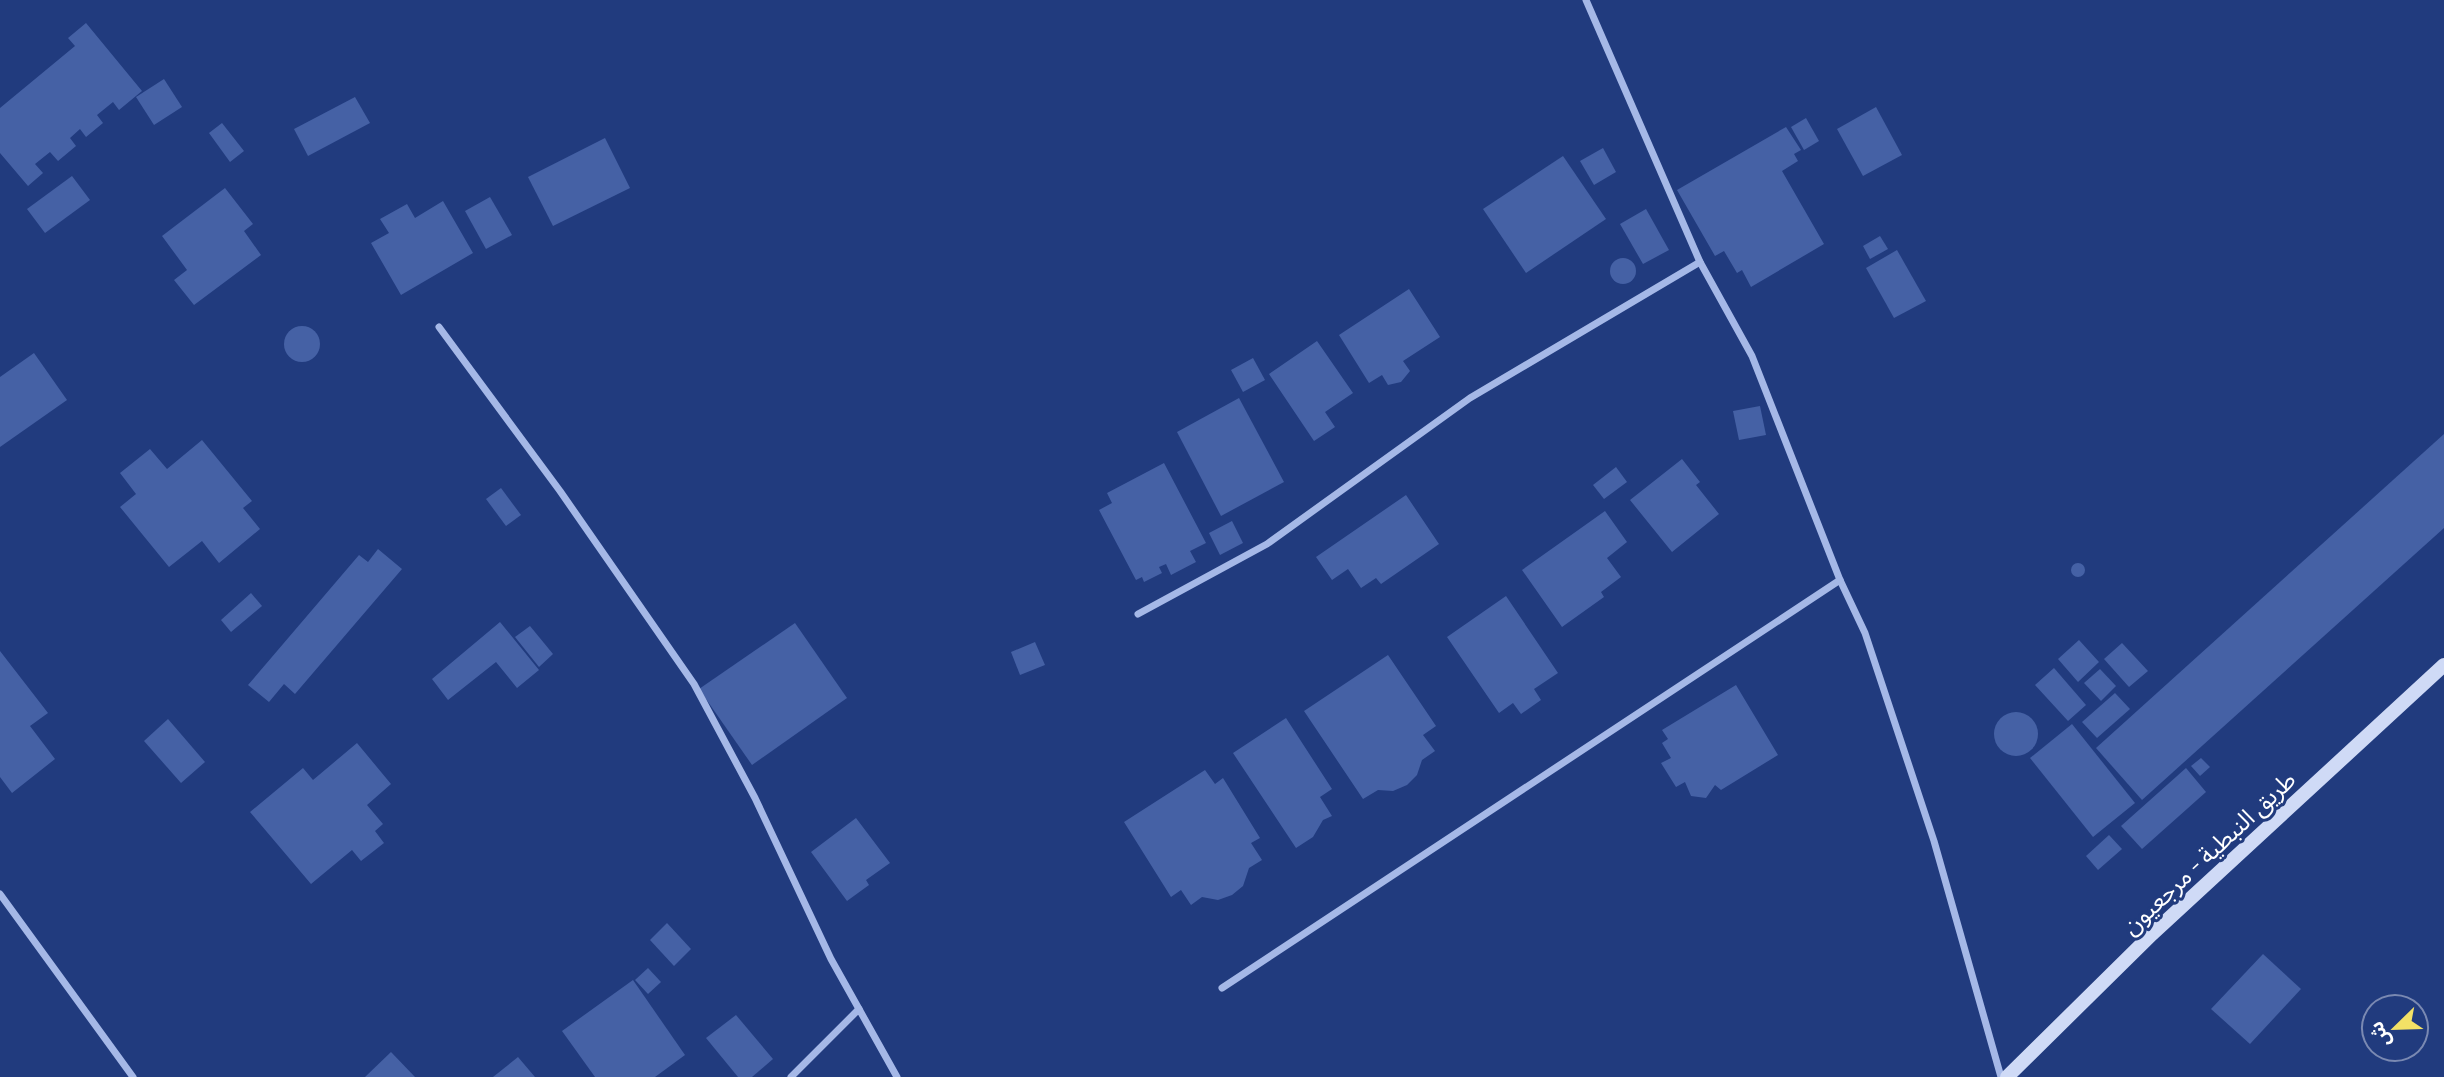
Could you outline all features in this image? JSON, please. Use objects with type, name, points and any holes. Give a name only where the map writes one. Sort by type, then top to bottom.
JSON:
[{"type":"main road","name":"طريق النبطية - مرجعيون","points":[[2007,1077],[2152,934],[2444,665]]},
{"type":"street","points":[[1586,0],[1700,262],[1752,356],[1840,580],[1865,633],[1908,755],[2001,1077]]},
{"type":"street","points":[[1138,614],[1267,544],[1470,398],[1700,262]]},
{"type":"street","points":[[439,327],[560,491],[694,684],[755,798],[831,959],[897,1077]]},
{"type":"street","points":[[1222,988],[1840,580]]},
{"type":"street","points":[[0,894],[133,1077]]},
{"type":"street","points":[[791,1077],[859,1009]]},
{"type":"building","points":[[86,23],[142,91],[119,110],[113,102],[97,115],[103,123],[86,137],[80,129],[70,138],[76,146],[58,161],[50,152],[35,164],[43,173],[28,186],[0,153],[0,108],[75,46],[68,38]]},
{"type":"building","points":[[164,79],[182,107],[154,125],[136,97]]},
{"type":"building","points":[[355,97],[370,123],[308,156],[294,129]]},
{"type":"building","points":[[1876,107],[1902,155],[1863,176],[1837,129]]},
{"type":"building","points":[[1806,118],[1819,141],[1804,150],[1791,127]]},
{"type":"building","points":[[222,123],[244,151],[230,162],[209,133]]},
{"type":"building","points":[[1786,127],[1801,150],[1794,154],[1798,161],[1782,171],[1824,244],[1751,287],[1742,270],[1737,273],[1724,251],[1715,256],[1677,190]]},
{"type":"building","points":[[605,138],[630,188],[553,226],[528,177]]},
{"type":"building","points":[[1603,148],[1616,172],[1594,185],[1580,161]]},
{"type":"building","points":[[1563,156],[1606,219],[1526,273],[1483,209]]},
{"type":"building","points":[[72,176],[90,200],[45,233],[27,209]]},
{"type":"building","points":[[225,188],[253,224],[244,231],[261,255],[194,305],[174,280],[187,270],[162,236]]},
{"type":"building","points":[[490,197],[512,235],[486,249],[465,211]]},
{"type":"building","points":[[443,201],[473,253],[401,295],[371,243],[389,233],[380,219],[407,204],[415,218]]},
{"type":"building","points":[[1646,209],[1669,250],[1643,264],[1620,224]]},
{"type":"building","points":[[1880,236],[1888,249],[1870,259],[1863,246]]},
{"type":"building","points":[[1897,250],[1926,301],[1894,318],[1866,268]]},
{"type":"building","points":[[1623,258],[1632,262],[1636,271],[1632,280],[1623,284],[1614,280],[1610,271],[1614,262]]},
{"type":"building","points":[[1409,289],[1440,337],[1403,361],[1410,371],[1401,382],[1388,385],[1382,375],[1369,383],[1339,335]]},
{"type":"building","points":[[302,326],[315,331],[320,344],[315,357],[302,362],[289,357],[284,344],[289,331]]},
{"type":"building","points":[[1317,341],[1353,393],[1325,412],[1335,427],[1314,441],[1269,374]]},
{"type":"building","points":[[34,353],[67,400],[0,447],[0,377]]},
{"type":"building","points":[[1253,358],[1265,380],[1243,392],[1231,370]]},
{"type":"building","points":[[1239,398],[1284,482],[1221,516],[1177,432]]},
{"type":"building","points":[[1760,406],[1766,435],[1739,440],[1733,411]]},
{"type":"building","points":[[2444,434],[2444,528],[2142,800],[2096,748]]},
{"type":"building","points":[[202,440],[252,501],[243,508],[260,529],[219,563],[202,541],[169,567],[120,507],[136,494],[120,473],[150,449],[167,469]]},
{"type":"building","points":[[1682,459],[1700,482],[1696,485],[1719,514],[1672,552],[1630,500]]},
{"type":"building","points":[[1164,463],[1206,543],[1190,551],[1196,562],[1171,575],[1166,564],[1159,567],[1162,573],[1144,582],[1142,577],[1136,580],[1099,510],[1112,503],[1107,493]]},
{"type":"building","points":[[1616,467],[1627,482],[1604,499],[1593,485]]},
{"type":"building","points":[[501,488],[521,515],[506,526],[486,499]]},
{"type":"building","points":[[1406,495],[1439,544],[1381,584],[1376,578],[1361,588],[1348,569],[1332,580],[1316,557]]},
{"type":"building","points":[[1605,511],[1627,542],[1607,558],[1621,577],[1601,592],[1604,597],[1562,627],[1522,570]]},
{"type":"building","points":[[1232,521],[1243,543],[1220,555],[1209,533]]},
{"type":"building","points":[[378,549],[402,569],[295,694],[284,684],[269,702],[248,685],[359,555],[368,562]]},
{"type":"building","points":[[2075,563],[2081,563],[2085,570],[2081,577],[2075,577],[2071,573],[2071,567]]},
{"type":"building","points":[[251,593],[262,606],[231,632],[221,620]]},
{"type":"building","points":[[1506,596],[1558,673],[1534,689],[1541,700],[1521,714],[1513,703],[1499,713],[1447,637]]},
{"type":"building","points":[[500,622],[539,670],[517,688],[496,662],[448,700],[432,679]]},
{"type":"building","points":[[795,623],[847,698],[752,765],[699,689]]},
{"type":"building","points":[[530,626],[553,654],[539,667],[515,637]]},
{"type":"building","points":[[2079,640],[2099,662],[2078,682],[2058,659]]},
{"type":"building","points":[[1035,642],[1045,665],[1020,675],[1011,652]]},
{"type":"building","points":[[2122,643],[2148,671],[2129,687],[2104,659]]},
{"type":"building","points":[[0,651],[48,713],[30,726],[55,759],[12,793],[0,777]]},
{"type":"building","points":[[1388,655],[1436,726],[1423,735],[1435,751],[1422,760],[1417,775],[1407,785],[1393,791],[1378,790],[1363,799],[1304,711]]},
{"type":"building","points":[[2054,668],[2086,705],[2068,721],[2035,685]]},
{"type":"building","points":[[2100,669],[2116,686],[2101,701],[2084,683]]},
{"type":"building","points":[[1736,685],[1778,755],[1721,790],[1715,785],[1706,798],[1691,796],[1685,782],[1676,787],[1661,763],[1671,758],[1662,743],[1668,739],[1662,730]]},
{"type":"building","points":[[2115,693],[2130,709],[2097,738],[2082,722]]},
{"type":"building","points":[[2016,712],[2032,718],[2038,734],[2032,750],[2016,756],[2000,750],[1994,734],[2000,718]]},
{"type":"building","points":[[1286,718],[1332,789],[1320,797],[1332,816],[1323,820],[1313,837],[1296,848],[1233,753]]},
{"type":"building","points":[[168,719],[205,762],[181,783],[144,741]]},
{"type":"building","points":[[2072,724],[2135,803],[2093,837],[2030,758]]},
{"type":"building","points":[[357,743],[391,784],[367,805],[383,824],[375,831],[384,843],[361,861],[352,850],[311,884],[250,812],[303,768],[313,780]]},
{"type":"building","points":[[2201,758],[2210,767],[2200,776],[2191,766]]},
{"type":"building","points":[[2186,768],[2206,792],[2142,849],[2121,826]]},
{"type":"building","points":[[1205,770],[1215,784],[1223,778],[1260,838],[1251,843],[1262,860],[1249,868],[1243,886],[1232,895],[1218,900],[1202,897],[1191,905],[1181,890],[1171,897],[1124,822]]},
{"type":"building","points":[[856,818],[890,863],[866,880],[869,885],[847,901],[811,852]]},
{"type":"building","points":[[2109,835],[2122,849],[2098,870],[2086,856]]},
{"type":"building","points":[[667,923],[691,949],[674,966],[650,940]]},
{"type":"building","points":[[2263,954],[2301,989],[2250,1044],[2211,1009]]},
{"type":"building","points":[[648,968],[661,982],[648,994],[635,980]]},
{"type":"building","points":[[633,980],[685,1055],[655,1077],[595,1077],[562,1031]]},
{"type":"building","points":[[736,1015],[773,1059],[752,1077],[738,1077],[706,1038]]},
{"type":"building","points":[[391,1052],[415,1077],[365,1077]]},
{"type":"building","points":[[518,1057],[535,1077],[493,1077]]}]
